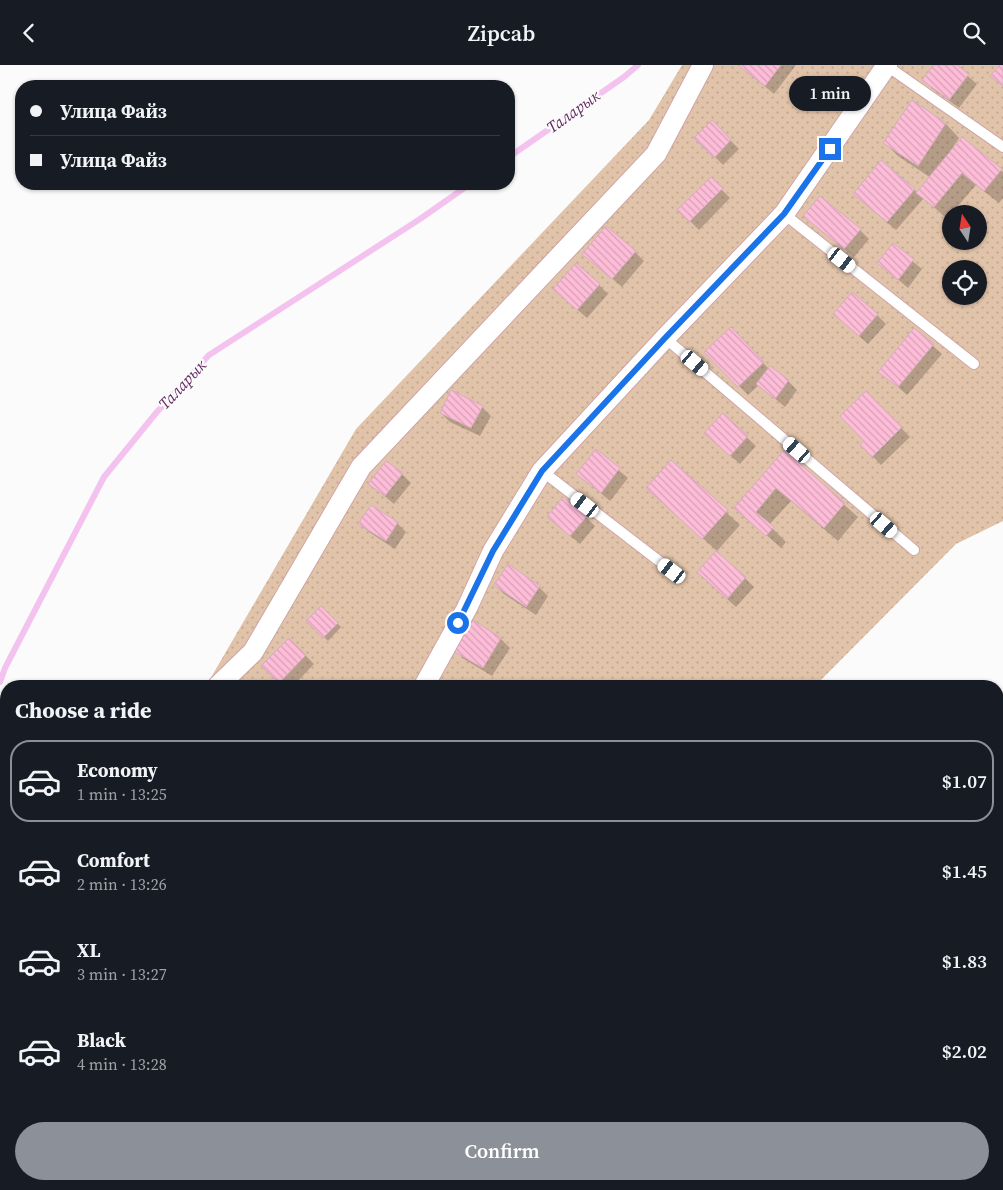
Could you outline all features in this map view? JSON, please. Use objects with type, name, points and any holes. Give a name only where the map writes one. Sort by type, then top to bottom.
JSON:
[{"type":"street","points":[[224,680],[253,652],[361,467],[656,154],[703,65]]},
{"type":"street","points":[[427,680],[467,607],[493,551],[542,471],[665,338],[784,214],[887,66]]},
{"type":"lane","points":[[887,66],[1003,147]]},
{"type":"lane","points":[[784,214],[974,364]]},
{"type":"lane","points":[[665,338],[914,550]]},
{"type":"lane","points":[[542,471],[672,571]]},
{"type":"green space","points":[[682,65],[1003,65],[1003,521],[956,544],[821,680],[210,680],[356,429],[649,120]]},
{"type":"building","points":[[738,65],[781,65],[765,86]]},
{"type":"building","points":[[934,65],[957,65],[969,74],[949,100],[922,80]]},
{"type":"building","points":[[1000,65],[1003,65],[1003,86],[990,76]]},
{"type":"building","points":[[912,100],[946,123],[918,166],[883,143]]},
{"type":"building","points":[[712,120],[731,140],[714,158],[694,138]]},
{"type":"building","points":[[962,137],[1002,169],[984,191],[962,173],[934,207],[916,193]]},
{"type":"building","points":[[881,160],[915,189],[887,222],[853,194]]},
{"type":"building","points":[[711,177],[723,188],[689,222],[677,210]]},
{"type":"building","points":[[820,196],[861,229],[844,249],[803,216]]},
{"type":"building","points":[[606,226],[636,251],[612,279],[582,254]]},
{"type":"building","points":[[893,243],[914,259],[898,280],[877,263]]},
{"type":"building","points":[[576,263],[600,284],[577,310],[553,289]]},
{"type":"building","points":[[852,292],[878,314],[859,336],[833,314]]},
{"type":"building","points":[[731,327],[764,362],[738,387],[704,352]]},
{"type":"building","points":[[914,328],[934,344],[898,387],[878,372]]},
{"type":"building","points":[[770,366],[789,380],[775,399],[756,384]]},
{"type":"building","points":[[451,390],[483,406],[471,428],[440,413]]},
{"type":"building","points":[[866,391],[902,427],[872,457],[860,445],[864,441],[840,416]]},
{"type":"building","points":[[723,413],[748,436],[730,456],[704,433]]},
{"type":"building","points":[[596,449],[620,468],[601,493],[576,474]]},
{"type":"building","points":[[784,450],[845,503],[824,528],[776,488],[756,512],[774,527],[766,536],[734,508]]},
{"type":"building","points":[[671,460],[728,510],[702,539],[646,488]]},
{"type":"building","points":[[386,461],[403,473],[385,496],[368,484]]},
{"type":"building","points":[[563,497],[587,516],[570,536],[547,517]]},
{"type":"building","points":[[371,505],[398,522],[386,541],[358,524]]},
{"type":"building","points":[[716,551],[746,577],[727,599],[697,572]]},
{"type":"building","points":[[508,564],[540,586],[526,607],[494,585]]},
{"type":"building","points":[[321,606],[338,623],[323,638],[306,621]]},
{"type":"building","points":[[473,620],[501,638],[483,668],[453,651]]},
{"type":"building","points":[[289,638],[306,655],[282,680],[276,680],[261,666]]},
{"type":"waterway","name":"Таларык","points":[[515,153],[624,77],[638,65]]},
{"type":"waterway","name":"Таларык","points":[[1,680],[5,668],[104,477],[156,413],[209,355],[420,219],[461,190]]},
{"type":"route","points":[[458,623],[493,551],[542,471],[665,338],[784,214],[830,149]]}]
